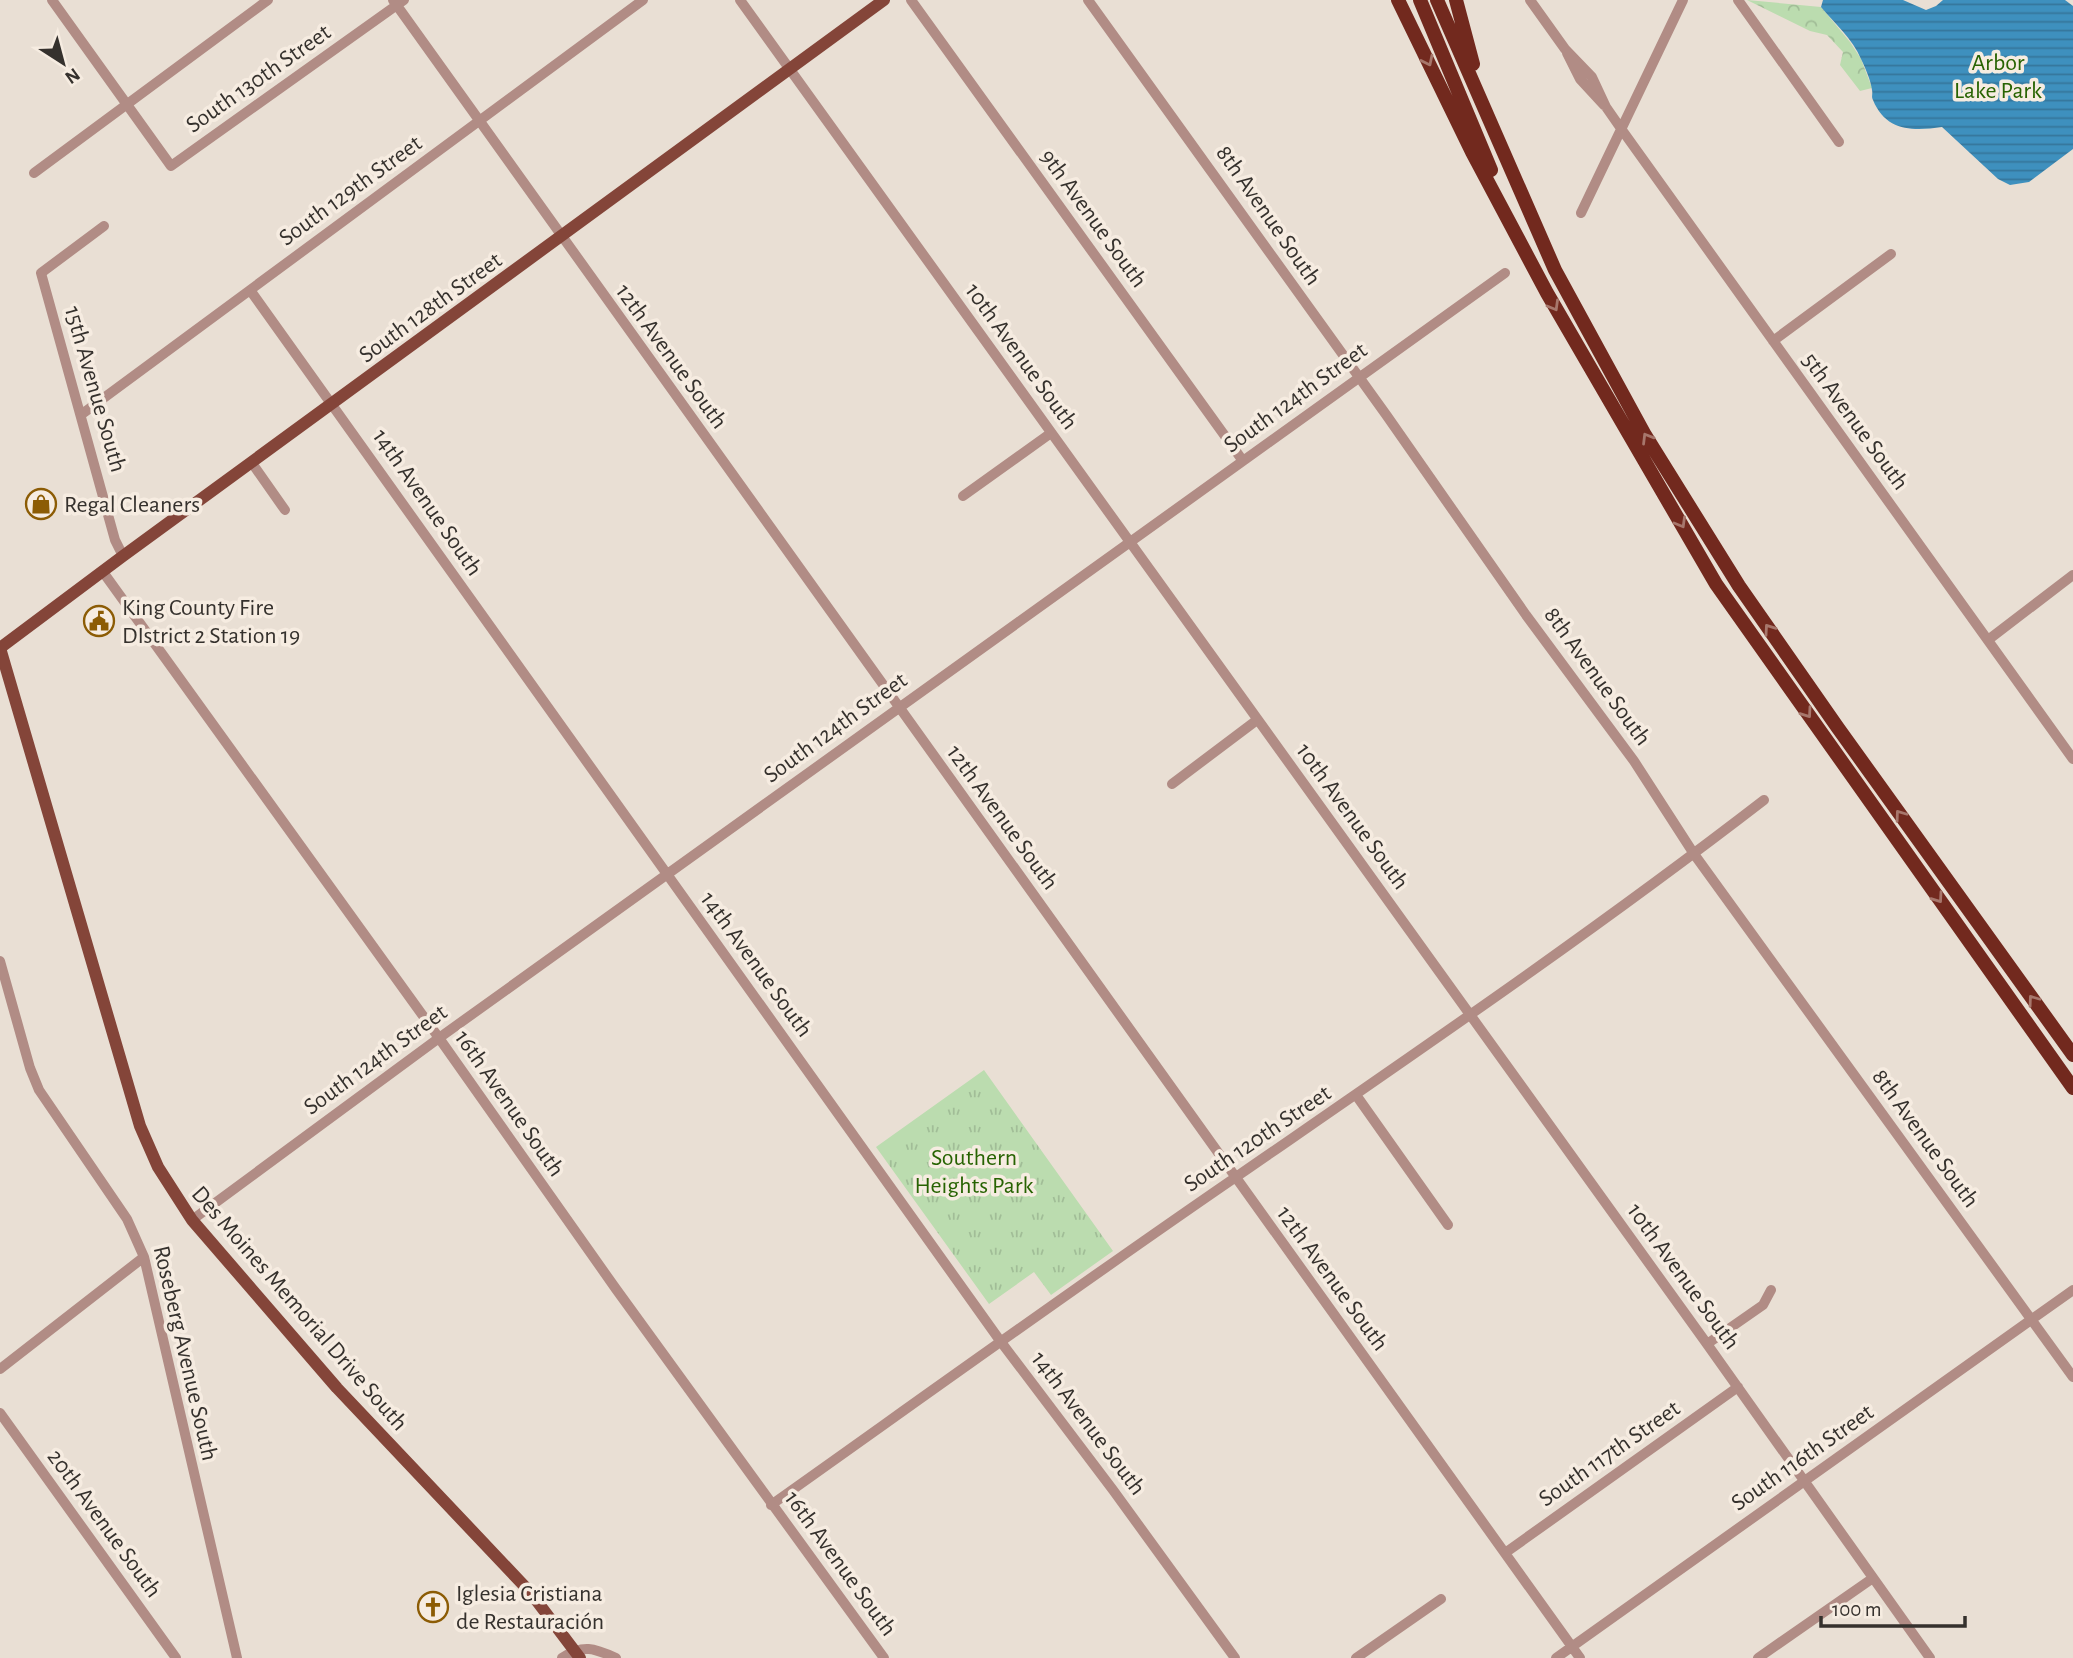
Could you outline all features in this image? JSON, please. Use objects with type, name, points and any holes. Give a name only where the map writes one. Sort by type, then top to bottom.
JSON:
[{"type":"highway","points":[[1398,0],[1472,152],[1554,305],[1716,584],[2073,1088]]},
{"type":"highway","points":[[1420,0],[1523,245]]},
{"type":"highway","points":[[1437,0],[1555,270],[1638,424],[1739,586],[1846,740],[2073,1055]]},
{"type":"highway","points":[[1455,0],[1486,104],[1522,193]]},
{"type":"main road","name":"South 128th Street","points":[[0,648],[884,0]]},
{"type":"main road","name":"Des Moines Memorial Drive South","points":[[0,648],[140,1126],[158,1167],[192,1220],[337,1388],[530,1592],[578,1654]]},
{"type":"street","points":[[51,0],[127,105]]},
{"type":"street","points":[[34,173],[268,0]]},
{"type":"street","name":"South 129th Street","points":[[82,414],[643,0]]},
{"type":"street","name":"10th Avenue South","points":[[740,0],[1470,1013],[1930,1658]]},
{"type":"street","name":"9th Avenue South","points":[[911,0],[1244,461]]},
{"type":"street","name":"8th Avenue South","points":[[1088,0],[1526,615],[1634,761],[1694,854],[2073,1377]]},
{"type":"street","name":"5th Avenue South","points":[[1530,0],[1565,49],[1592,77],[1606,107],[1622,130],[2073,759]]},
{"type":"street","points":[[1581,213],[1683,0]]},
{"type":"street","points":[[1738,0],[1839,142]]},
{"type":"street","name":"South 130th Street","points":[[127,105],[171,166],[397,2]]},
{"type":"street","name":"12th Avenue South","points":[[397,2],[561,237],[1580,1658]]},
{"type":"street","name":"15th Avenue South","points":[[104,226],[41,273],[115,540],[123,556]]},
{"type":"street","points":[[1773,341],[1891,254]]},
{"type":"street","name":"South 124th Street","points":[[192,1220],[666,873],[1505,272]]},
{"type":"street","name":"14th Avenue South","points":[[250,289],[1001,1342],[1235,1658]]},
{"type":"street","points":[[962,496],[1051,433]]},
{"type":"street","points":[[251,463],[285,510]]},
{"type":"street","name":"16th Avenue South","points":[[103,572],[771,1505],[884,1658]]},
{"type":"street","points":[[1988,640],[2073,575]]},
{"type":"street","points":[[1172,784],[1257,720]]},
{"type":"street","name":"South 120th Street","points":[[771,1505],[1356,1095],[1694,854],[1764,800]]},
{"type":"street","name":"Roseberg Avenue South","points":[[0,961],[30,1068],[39,1090],[127,1219],[144,1257],[237,1658]]},
{"type":"street","points":[[1356,1095],[1448,1225]]},
{"type":"street","points":[[0,1369],[144,1257]]},
{"type":"street","points":[[1707,1344],[1763,1305],[1771,1290]]},
{"type":"street","name":"South 116th Street","points":[[1556,1658],[2073,1290]]},
{"type":"street","name":"South 117th Street","points":[[1505,1553],[1738,1387]]},
{"type":"street","name":"20th Avenue South","points":[[0,1413],[176,1658]]},
{"type":"street","points":[[1758,1658],[1873,1578]]},
{"type":"street","points":[[1356,1658],[1441,1599]]},
{"type":"street","points":[[562,1658],[578,1654],[586,1648],[616,1658]]},
{"type":"green space","points":[[1747,0],[1821,7],[1861,59],[1872,88],[1860,91],[1840,65],[1843,52],[1827,35],[1810,31]]},
{"type":"green space","name":"Southern Heights Park","points":[[984,1070],[1113,1251],[1051,1295],[1034,1272],[989,1304],[876,1147]]},
{"type":"water","name":"Arbor Lake Park","points":[[1823,0],[1903,0],[1926,10],[1943,0],[2065,0],[2073,6],[2073,149],[2029,182],[2010,185],[1998,179],[1942,127],[1911,129],[1893,124],[1879,111],[1872,99],[1869,78],[1858,52],[1821,7]]},
{"type":"place","name":"Regal Cleaners","points":[[41,504]]},
{"type":"place","name":"King County Fire DIstrict 2 Station 19","points":[[99,621]]},
{"type":"place","name":"Iglesia Cristiana de Restauración","points":[[433,1607]]}]
